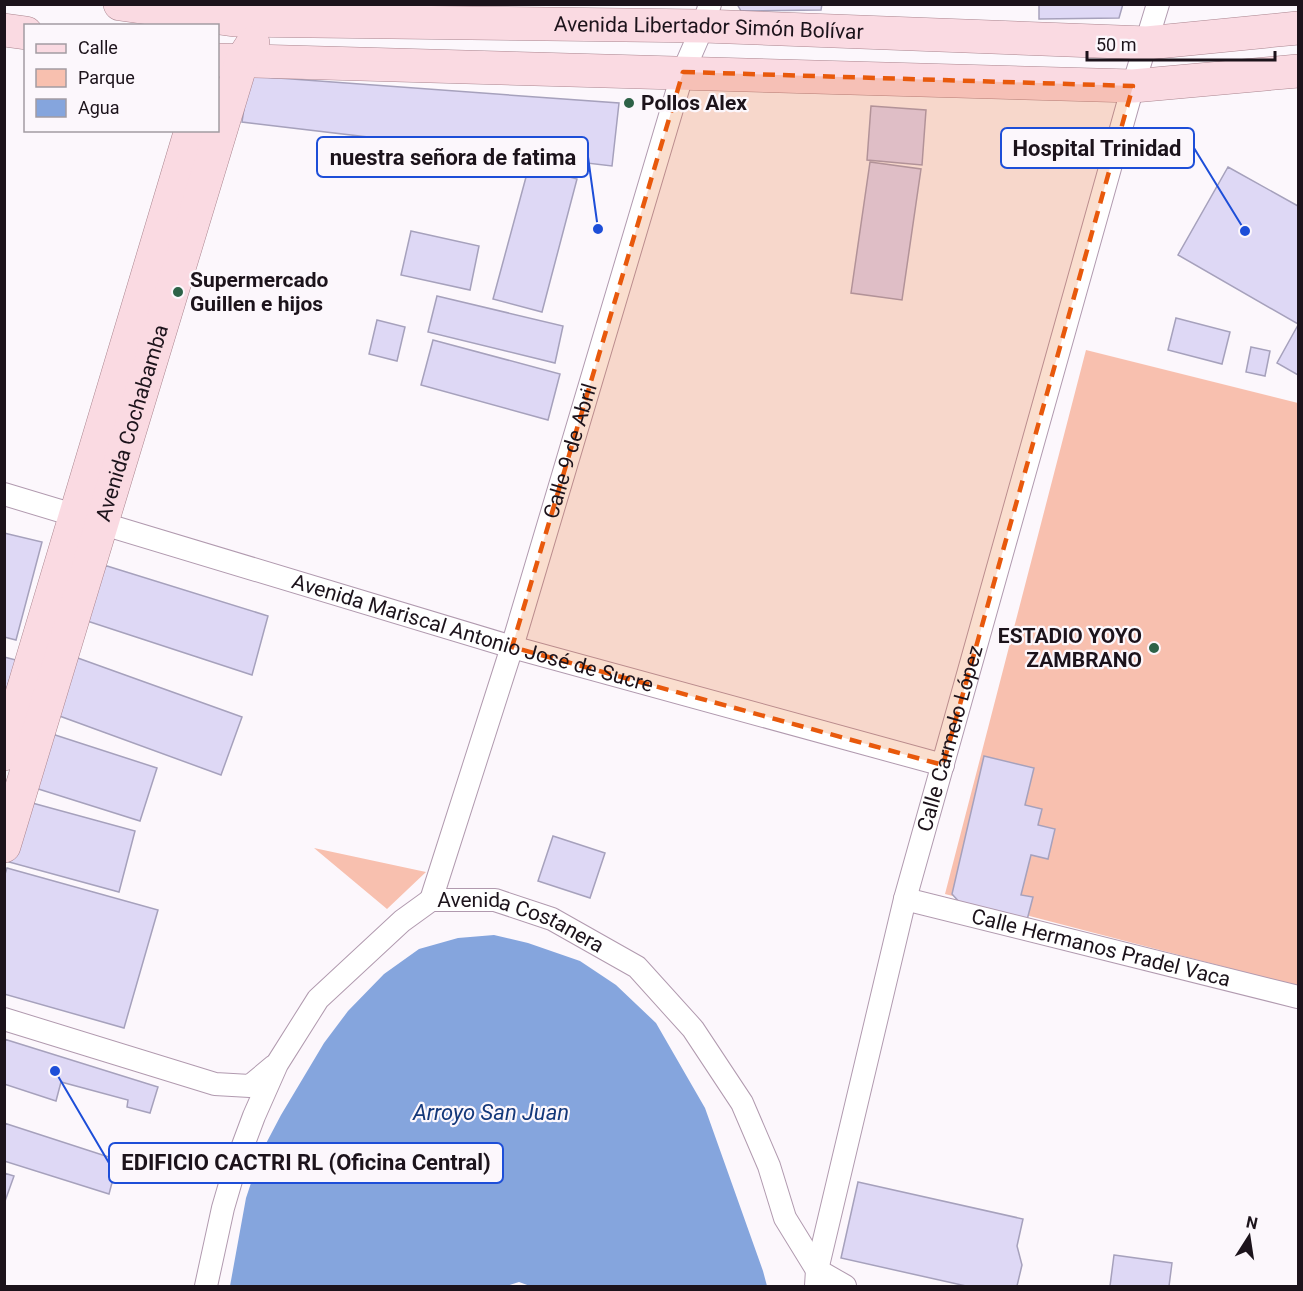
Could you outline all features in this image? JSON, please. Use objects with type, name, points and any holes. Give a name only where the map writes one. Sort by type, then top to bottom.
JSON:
[{"type":"main road","name":"Avenida Libertador Simón Bolívar","points":[[120,4],[236,12],[706,15],[1147,43],[1299,28]]},
{"type":"main road","name":"Avenida Cochabamba","points":[[219,80],[236,12]]},
{"type":"main road","name":"Avenida Cochabamba","points":[[226,56],[270,12]]},
{"type":"main road","points":[[4,30],[24,33]]},
{"type":"main road","name":"Avenida Libertador Simón Bolívar","points":[[226,56],[1133,86],[1299,71]]},
{"type":"main road","name":"Avenida Cochabamba","points":[[4,846],[190,132]]},
{"type":"main road","name":"Avenida Cochabamba","points":[[4,754],[89,519],[204,132]]},
{"type":"street","name":"Calle Carmelo López","points":[[817,1278],[905,899],[1158,4]]},
{"type":"street","name":"Calle 9 de Abril","points":[[431,900],[512,647],[683,72],[706,15]]},
{"type":"street","name":"Avenida Mariscal Antonio José de Sucre","points":[[4,494],[512,647],[943,765]]},
{"type":"street","name":"Calle Hermanos Pradel Vaca","points":[[905,899],[1299,998]]},
{"type":"street","name":"Avenida Costanera","points":[[206,1287],[223,1208],[235,1167],[277,1064],[318,999],[402,921],[431,900],[495,900],[552,919],[637,967],[693,1029],[742,1103],[769,1166],[785,1218],[817,1278]]},
{"type":"street","points":[[4,1019],[214,1084],[250,1086],[277,1064]]},
{"type":"street","points":[[817,1278],[845,1287]]},
{"type":"highlighted area","points":[[683,72],[1133,86],[943,765],[512,647]]},
{"type":"green space","name":"ESTADIO YOYO ZAMBRANO","points":[[1086,350],[1298,403],[1298,986],[945,894]]},
{"type":"green space","points":[[314,848],[426,872],[387,909]]},
{"type":"water","name":"Arroyo San Juan","points":[[494,935],[528,943],[580,961],[616,985],[656,1023],[705,1108],[767,1286],[530,1286],[519,1282],[506,1286],[230,1286],[246,1198],[261,1153],[324,1043],[348,1011],[384,974],[419,949],[458,938]]},
{"type":"building","points":[[737,4],[822,4],[821,10],[741,11]]},
{"type":"building","points":[[1039,4],[1123,4],[1119,18],[1039,19]]},
{"type":"building","points":[[249,76],[619,103],[612,166],[242,122]]},
{"type":"building","points":[[871,106],[926,110],[922,165],[867,160]]},
{"type":"building","points":[[870,162],[921,169],[902,300],[851,293]]},
{"type":"building","points":[[529,166],[577,179],[542,312],[493,299]]},
{"type":"building","points":[[1228,167],[1298,206],[1298,324],[1178,255]]},
{"type":"building","points":[[411,231],[479,246],[470,290],[401,275]]},
{"type":"building","points":[[437,296],[563,326],[555,363],[428,332]]},
{"type":"building","points":[[1176,318],[1230,332],[1222,364],[1168,350]]},
{"type":"building","points":[[377,320],[405,327],[397,361],[369,354]]},
{"type":"building","points":[[1298,325],[1298,375],[1277,363]]},
{"type":"building","points":[[433,340],[560,374],[548,420],[421,385]]},
{"type":"building","points":[[1251,347],[1270,351],[1265,376],[1246,372]]},
{"type":"building","points":[[4,533],[42,542],[16,640],[4,637]]},
{"type":"building","points":[[107,566],[268,616],[252,675],[78,618],[93,572]]},
{"type":"building","points":[[4,657],[16,660],[4,697]]},
{"type":"building","points":[[75,657],[242,717],[221,775],[54,714]]},
{"type":"building","points":[[49,733],[157,768],[140,821],[32,787]]},
{"type":"building","points":[[984,756],[1034,768],[1025,805],[1042,809],[1038,825],[1055,829],[1048,859],[1031,855],[1021,895],[1033,897],[1027,920],[962,905],[952,894]]},
{"type":"building","points":[[25,801],[135,831],[119,892],[9,862]]},
{"type":"building","points":[[553,836],[605,853],[590,898],[538,881]]},
{"type":"building","points":[[7,868],[158,910],[124,1028],[4,994],[4,877]]},
{"type":"building","points":[[4,1039],[158,1087],[150,1113],[127,1107],[128,1100],[61,1082],[56,1101],[4,1084]]},
{"type":"building","points":[[4,1123],[118,1160],[109,1194],[4,1161]]},
{"type":"building","points":[[4,1173],[14,1176],[4,1204]]},
{"type":"building","points":[[858,1182],[1023,1219],[1017,1246],[1022,1265],[1017,1286],[966,1286],[841,1258]]},
{"type":"building","points":[[1114,1255],[1172,1263],[1169,1286],[1110,1286]]},
{"type":"place","name":"Pollos Alex","points":[[629,103]]},
{"type":"place","name":"nuestra señora de fatima","points":[[598,229]]},
{"type":"place","name":"Hospital Trinidad","points":[[1245,231]]},
{"type":"place","name":"Supermercado Guillen e hijos","points":[[178,292]]},
{"type":"place","name":"ESTADIO YOYO ZAMBRANO","points":[[1154,648]]},
{"type":"place","name":"EDIFICIO CACTRI RL (Oficina Central)","points":[[55,1071]]}]
